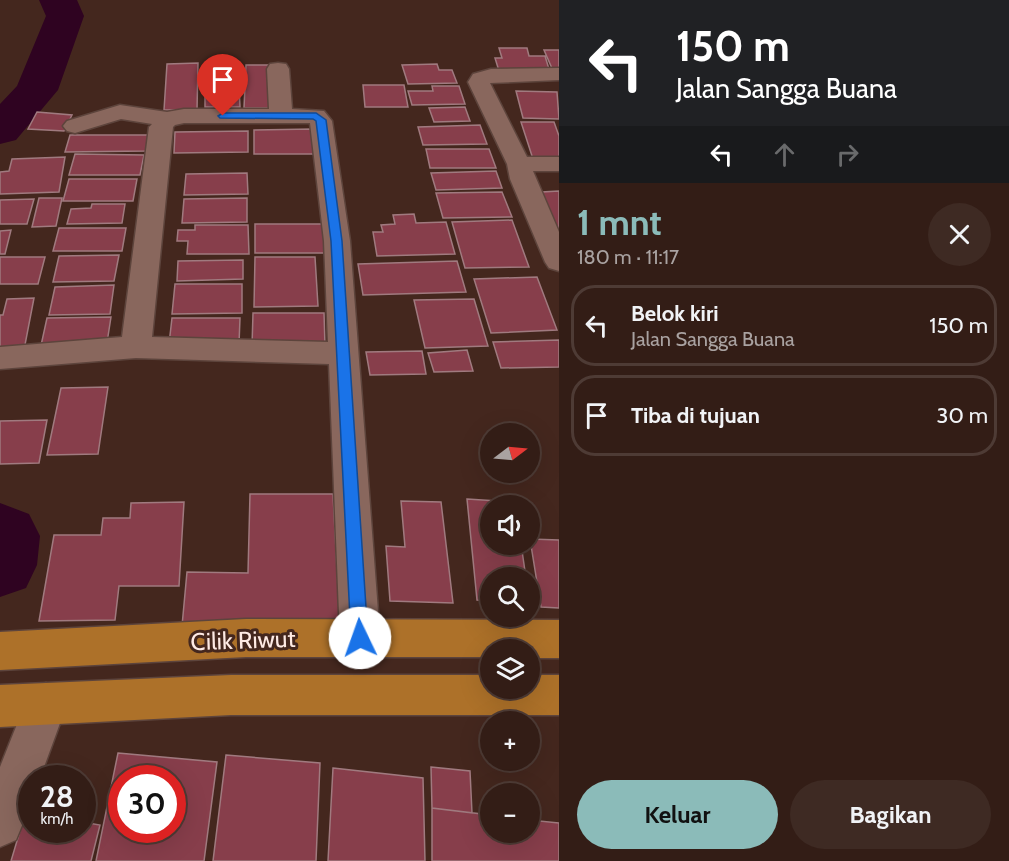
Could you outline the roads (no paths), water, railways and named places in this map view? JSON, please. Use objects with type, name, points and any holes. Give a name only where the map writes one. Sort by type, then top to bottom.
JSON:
[{"type":"main road","name":"Cilik Riwut","points":[[11,650],[246,638],[360,638],[480,643]]},
{"type":"main road","name":"Cilik Riwut","points":[[540,641],[559,639]]},
{"type":"main road","points":[[22,705],[231,695],[480,693]]},
{"type":"street","points":[[278,69],[281,116]]},
{"type":"street","points":[[559,75],[505,74],[481,79],[480,87],[519,164],[522,179],[559,262]]},
{"type":"street","points":[[75,126],[120,112],[167,119],[184,116],[316,116],[321,120],[336,241],[360,638]]},
{"type":"street","points":[[136,347],[161,127],[167,119]]},
{"type":"street","points":[[519,164],[559,164]]},
{"type":"street","points":[[0,358],[136,347],[342,353]]},
{"type":"street","points":[[0,824],[22,705]]},
{"type":"waterway","points":[[0,130],[37,90],[65,16],[58,0]]},
{"type":"waterway","points":[[0,533],[4,536],[0,565]]}]
